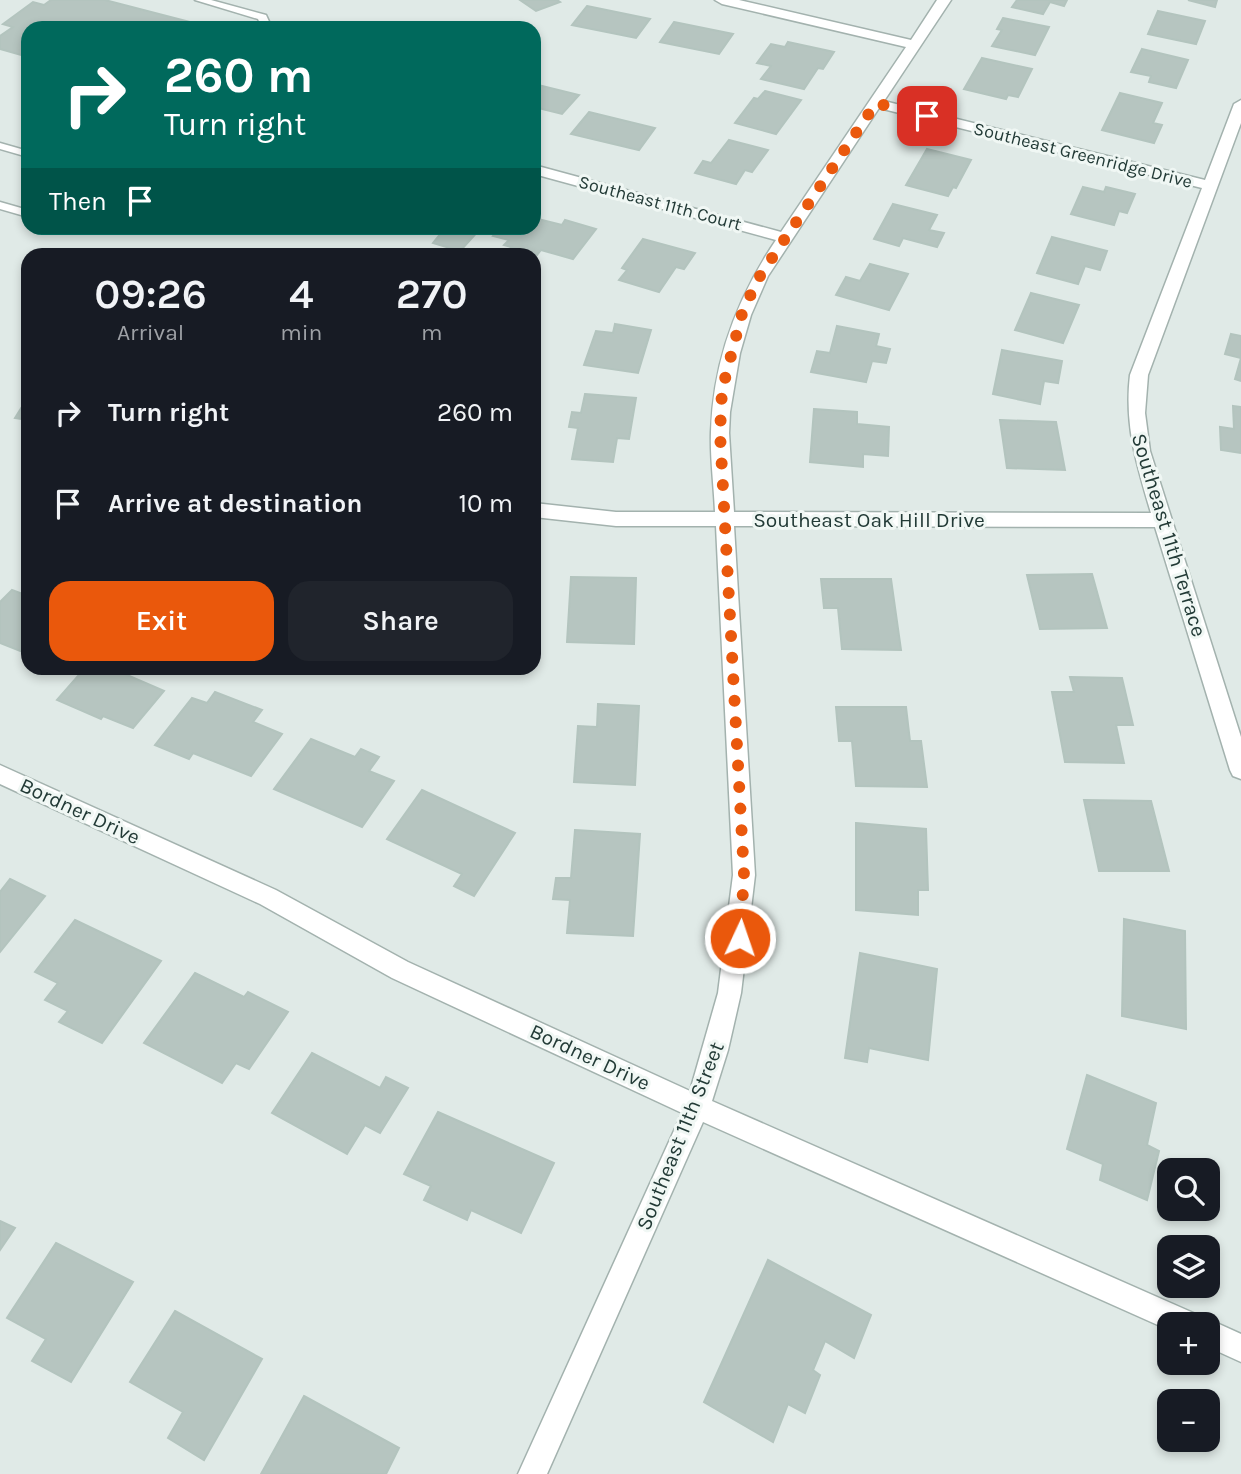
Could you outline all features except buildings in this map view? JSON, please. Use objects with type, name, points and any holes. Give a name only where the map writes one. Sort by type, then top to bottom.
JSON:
[{"type":"street","points":[[722,0],[914,45]]},
{"type":"street","name":"Southeast 11th Street","points":[[532,1474],[696,1107],[715,1059],[726,1019],[740,938],[744,875],[720,433],[722,390],[743,310],[760,276],[944,0]]},
{"type":"street","name":"Southeast Greenridge Drive","points":[[876,103],[1210,186]]},
{"type":"street","name":"Southeast 11th Terrace","points":[[1241,104],[1139,374],[1135,398],[1141,451],[1241,770]]},
{"type":"street","name":"Southeast 11th Court","points":[[541,171],[785,238]]},
{"type":"street","name":"Southeast Oak Hill Drive","points":[[541,511],[616,519],[1164,520]]},
{"type":"street","name":"Bordner Drive","points":[[0,774],[268,897],[400,970],[696,1107],[1159,1312]]},
{"type":"street","points":[[1220,1338],[1241,1348]]},
{"type":"lane","points":[[200,0],[262,17],[264,21]]},
{"type":"lane","points":[[0,146],[21,152]]},
{"type":"lane","points":[[0,205],[21,212]]},
{"type":"route","points":[[740,938],[744,875],[720,433],[722,390],[727,368],[743,310],[760,276],[876,103],[927,116]]}]
